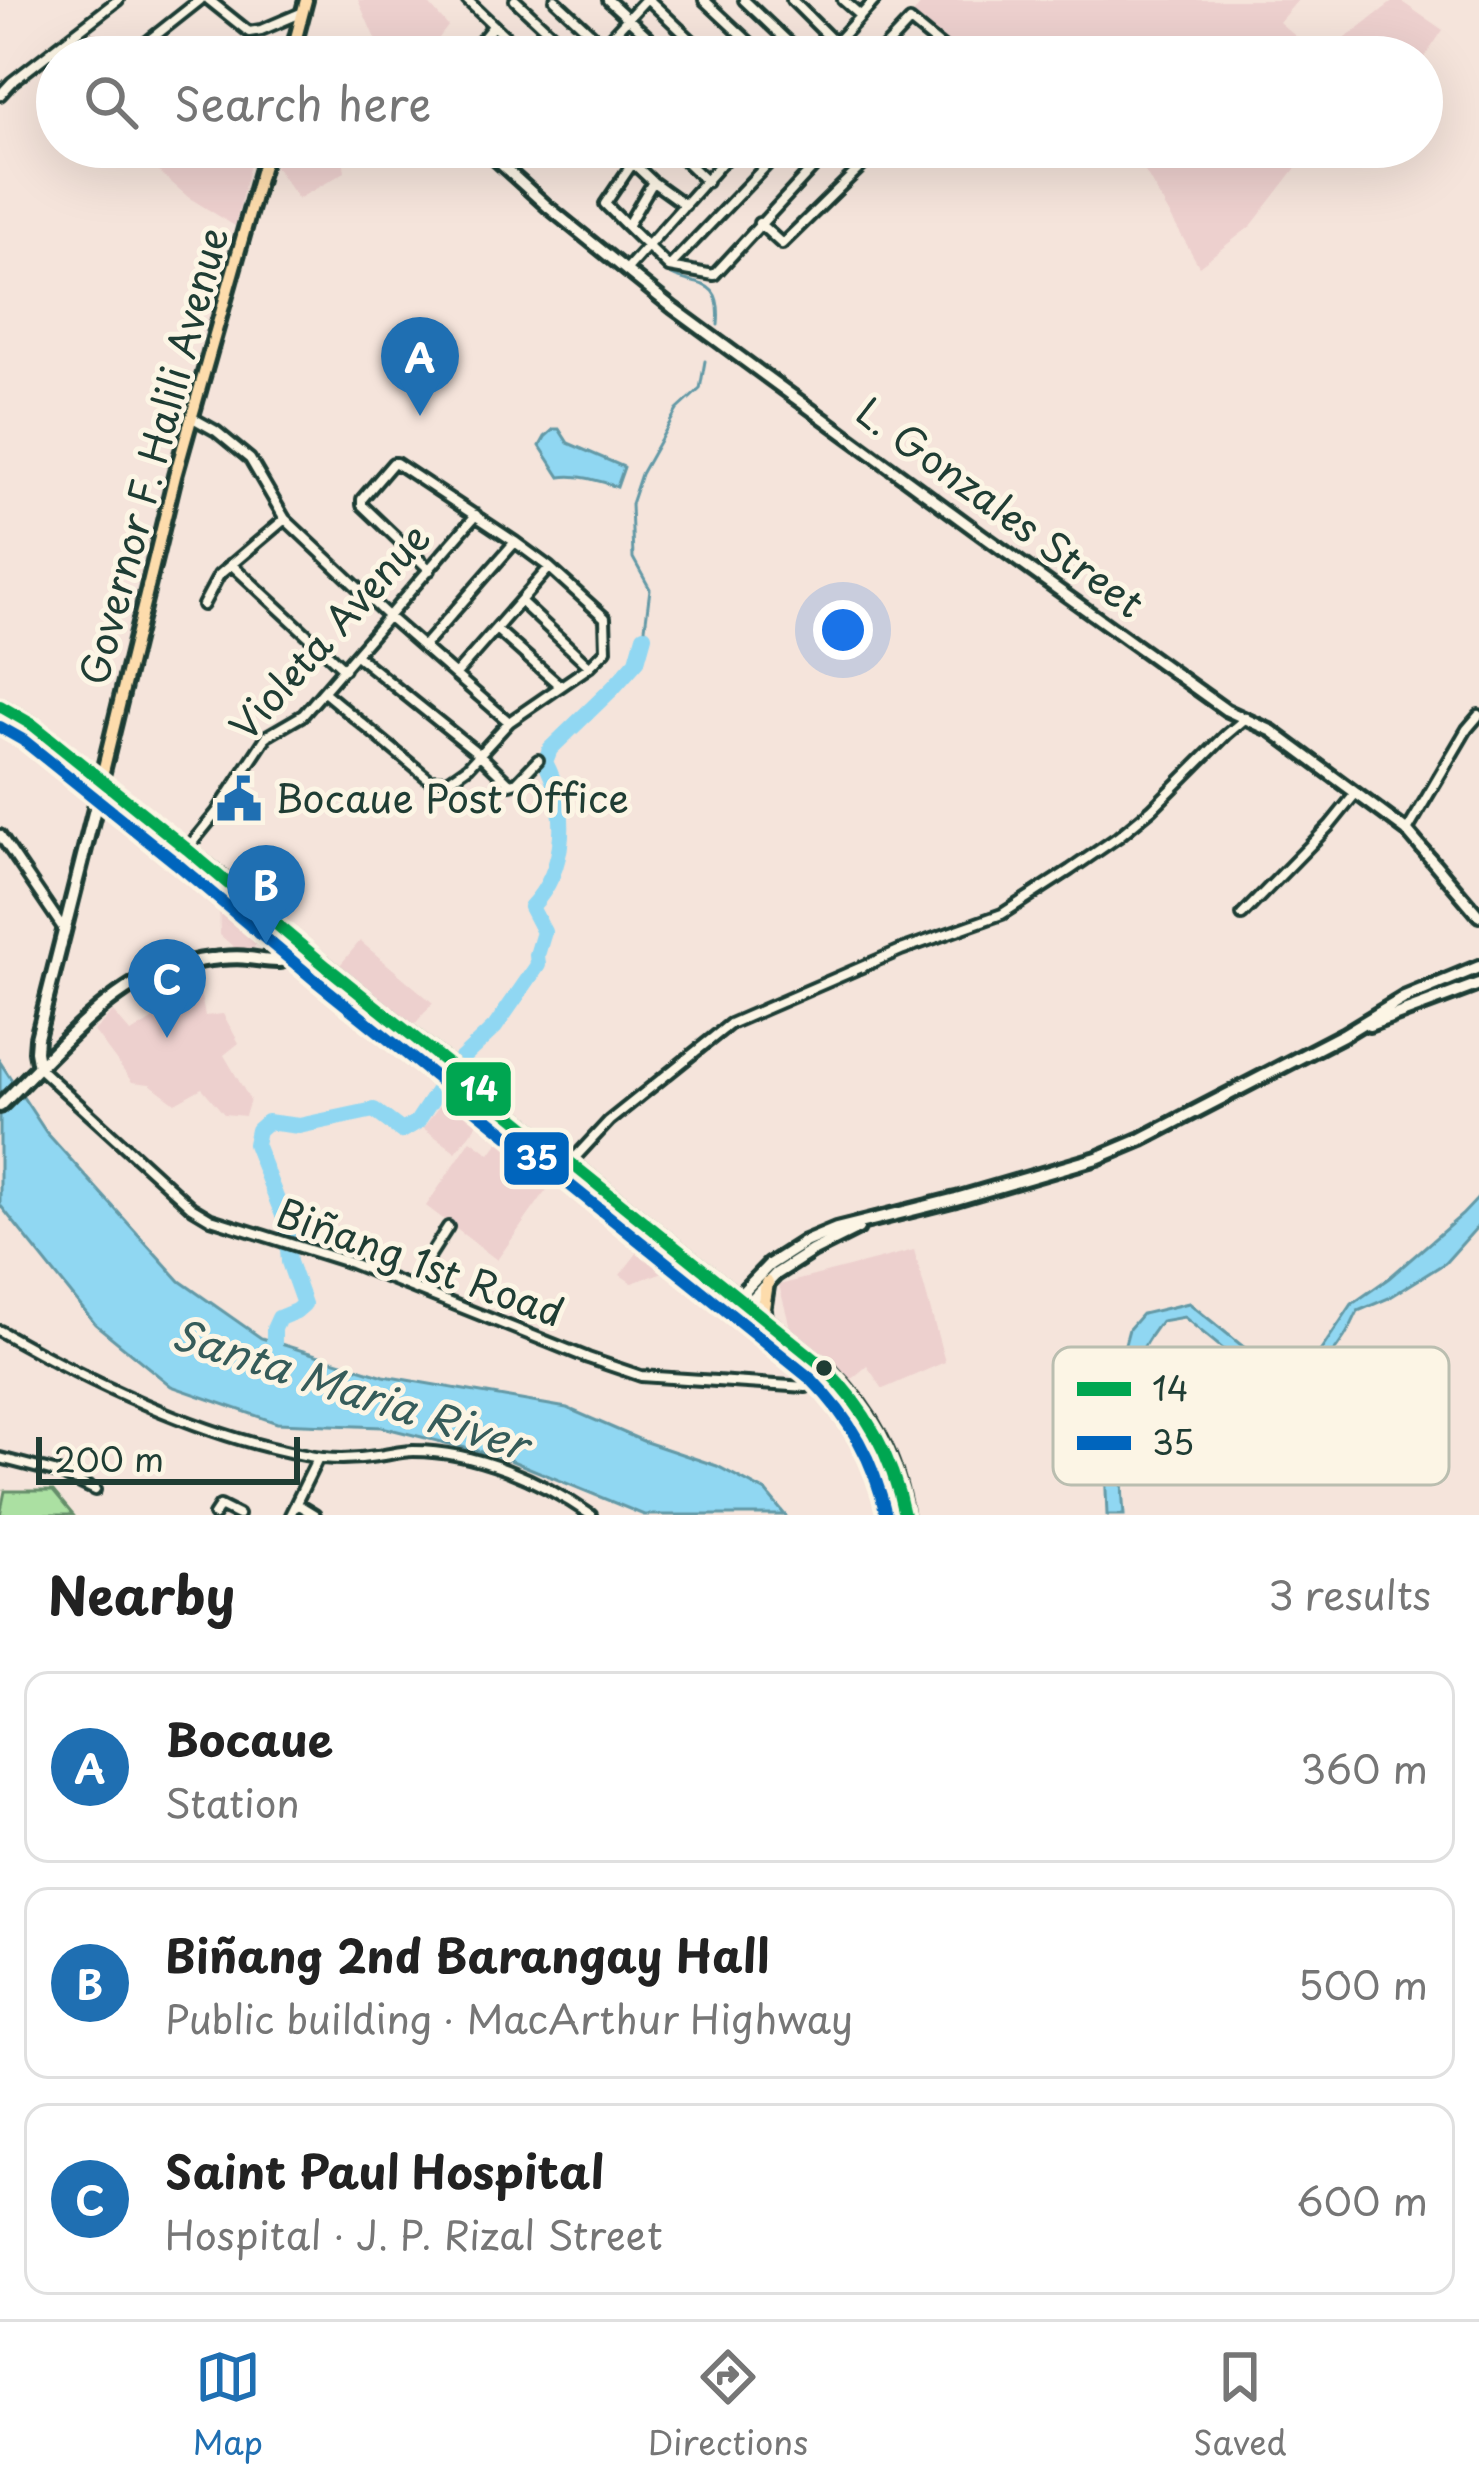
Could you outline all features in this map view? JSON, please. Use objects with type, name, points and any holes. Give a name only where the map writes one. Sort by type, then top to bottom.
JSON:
[{"type":"highway","points":[[0,710],[826,1375],[870,1441],[886,1477],[893,1515]]},
{"type":"highway","points":[[766,1283],[766,1321]]},
{"type":"highway","points":[[738,1306],[766,1321],[854,1399],[878,1433],[894,1470],[904,1515]]},
{"type":"main road","points":[[296,36],[304,6]]},
{"type":"main road","name":"Governor F. Halili Avenue","points":[[101,780],[191,417],[262,168]]},
{"type":"main road","points":[[0,710],[22,717],[187,849],[256,905],[275,931]]},
{"type":"main road","points":[[0,724],[98,797],[245,919],[275,931]]},
{"type":"main road","points":[[39,1068],[37,1038],[98,797]]},
{"type":"main road","points":[[0,1106],[100,1010],[150,975],[210,959],[280,962],[300,952]]},
{"type":"main road","points":[[738,1306],[769,1265],[805,1242],[836,1229],[1097,1157],[1142,1139],[1343,1035],[1404,998],[1479,967]]},
{"type":"main road","points":[[1343,1035],[1479,984]]},
{"type":"main road","points":[[738,1306],[812,1250],[871,1220]]},
{"type":"street","points":[[72,36],[118,0]]},
{"type":"street","points":[[156,36],[204,0],[249,32],[304,6]]},
{"type":"street","points":[[467,0],[504,36]]},
{"type":"street","points":[[515,0],[554,36]]},
{"type":"street","points":[[555,0],[593,36]]},
{"type":"street","points":[[608,0],[647,36]]},
{"type":"street","points":[[609,36],[647,0],[686,36]]},
{"type":"street","points":[[704,0],[743,36]]},
{"type":"street","points":[[744,0],[782,36]]},
{"type":"street","points":[[792,0],[828,36]]},
{"type":"street","points":[[843,0],[860,16]]},
{"type":"street","points":[[841,36],[875,0]]},
{"type":"street","points":[[896,36],[910,21],[928,36]]},
{"type":"street","points":[[485,36],[493,26]]},
{"type":"street","points":[[0,95],[36,64]]},
{"type":"street","name":"L. Gonzales Street","points":[[505,168],[673,308],[982,536],[1226,710],[1272,731],[1407,830],[1479,916]]},
{"type":"street","points":[[629,168],[605,204],[669,267],[713,275],[812,168]]},
{"type":"street","points":[[637,168],[685,205]]},
{"type":"street","points":[[692,168],[706,182]]},
{"type":"street","points":[[627,269],[718,168]]},
{"type":"street","points":[[669,267],[764,168]]},
{"type":"street","points":[[759,223],[782,244],[860,168]]},
{"type":"street","points":[[627,226],[653,182]]},
{"type":"street","points":[[191,417],[250,459],[285,519],[508,722]]},
{"type":"street","points":[[324,692],[430,780],[448,781],[468,767],[508,722],[589,667],[606,650],[605,618],[549,567],[476,514],[396,463],[390,465],[362,505],[430,570]]},
{"type":"street","name":"Violeta Avenue","points":[[187,849],[267,736],[303,715],[476,514]]},
{"type":"street","points":[[202,605],[220,574],[285,519]]},
{"type":"street","points":[[423,647],[515,542]]},
{"type":"street","points":[[231,564],[344,670]]},
{"type":"street","points":[[455,675],[549,567]]},
{"type":"street","points":[[520,602],[589,667]]},
{"type":"street","points":[[496,629],[559,685]]},
{"type":"street","points":[[356,655],[510,784],[538,760]]},
{"type":"street","points":[[1407,830],[1479,715]]},
{"type":"street","points":[[566,1167],[609,1121],[730,1024],[902,950],[1002,914],[1070,870],[1152,809],[1246,718]]},
{"type":"street","points":[[1242,915],[1356,794]]},
{"type":"street","points":[[0,836],[65,930]]},
{"type":"street","name":"Biñang 1st Road","points":[[39,1068],[202,1214],[411,1285],[641,1376],[797,1387],[810,1386],[826,1375]]},
{"type":"street","points":[[411,1285],[448,1227]]},
{"type":"street","points":[[0,1331],[137,1402],[240,1439],[318,1458],[412,1451],[471,1459],[537,1482],[591,1515]]},
{"type":"street","points":[[0,1458],[62,1474],[95,1490]]},
{"type":"street","points":[[290,1515],[318,1458]]},
{"type":"street","points":[[297,1504],[315,1515]]},
{"type":"street","points":[[214,1515],[220,1507],[238,1515]]},
{"type":"shaded area","points":[[358,0],[425,0],[448,26],[441,36],[374,36]]},
{"type":"shaded area","points":[[924,0],[1298,0],[1279,22],[1295,36],[937,36],[911,17]]},
{"type":"shaded area","points":[[1395,0],[1443,30],[1439,36],[1348,36]]},
{"type":"shaded area","points":[[155,168],[249,168],[235,226],[188,197]]},
{"type":"shaded area","points":[[276,168],[345,168],[345,172],[298,199]]},
{"type":"shaded area","points":[[1143,168],[1296,168],[1251,226],[1199,266]]},
{"type":"shaded area","points":[[219,901],[261,936],[253,949],[236,949],[220,935]]},
{"type":"shaded area","points":[[360,941],[433,1003],[413,1026],[340,965]]},
{"type":"shaded area","points":[[195,967],[205,1016],[223,1014],[239,1043],[224,1055],[250,1100],[245,1116],[224,1114],[202,1088],[175,1103],[150,1084],[132,1082],[94,1031],[113,1012],[131,1033],[157,1017],[143,987]]},
{"type":"shaded area","points":[[453,1087],[486,1113],[456,1152],[423,1128]]},
{"type":"shaded area","points":[[507,1131],[558,1174],[497,1260],[426,1206],[471,1140],[490,1154]]},
{"type":"shaded area","points":[[645,1243],[675,1265],[632,1283],[620,1275]]},
{"type":"shaded area","points":[[914,1250],[945,1362],[883,1389],[867,1366],[848,1382],[791,1331],[779,1285]]},
{"type":"green space","points":[[5,1491],[53,1491],[73,1515],[0,1515]]},
{"type":"water","points":[[554,429],[568,443],[624,467],[617,487],[588,478],[560,477],[540,446]]},
{"type":"water","name":"Santa Maria River","points":[[0,1062],[46,1132],[180,1281],[261,1338],[384,1376],[567,1408],[717,1466],[766,1492],[785,1515],[644,1515],[505,1458],[382,1427],[277,1423],[171,1386],[95,1324],[0,1205]]},
{"type":"water","points":[[1479,1197],[1479,1225],[1445,1263],[1358,1311],[1337,1347],[1323,1347],[1352,1304]]},
{"type":"water","points":[[1189,1303],[1244,1347],[1221,1347],[1184,1317],[1161,1321],[1144,1347],[1124,1347],[1129,1329],[1142,1314]]},
{"type":"water","points":[[1106,1485],[1123,1485],[1124,1515],[1107,1515]]},
{"type":"waterway","points":[[654,258],[664,270],[714,294],[718,325]]},
{"type":"waterway","points":[[644,636],[650,589],[633,558],[631,504],[641,474],[677,410],[700,389],[705,361]]},
{"type":"waterway","points":[[459,1061],[495,1027],[538,965],[544,932],[531,907],[552,874],[561,837],[558,799],[545,762],[550,749],[637,661],[644,636]]},
{"type":"waterway","name":"Santa Maria River","points":[[274,1362],[274,1329],[279,1318],[304,1304],[289,1262],[286,1223],[255,1144],[258,1130],[267,1122],[299,1126],[374,1110],[402,1131],[417,1122],[444,1081]]},
{"type":"transit line","name":"14","points":[[0,706],[33,725],[823,1366],[875,1434],[904,1515]]},
{"type":"transit line","name":"35","points":[[0,727],[23,740],[176,863],[811,1379],[859,1441],[886,1515]]},
{"type":"place","name":"Bocaue","points":[[420,416]]},
{"type":"place","name":"Bocaue Post Office","points":[[239,799]]},
{"type":"place","name":"Biñang 2nd Barangay Hall","points":[[266,944]]},
{"type":"place","name":"Saint Paul Hospital","points":[[167,1038]]}]
